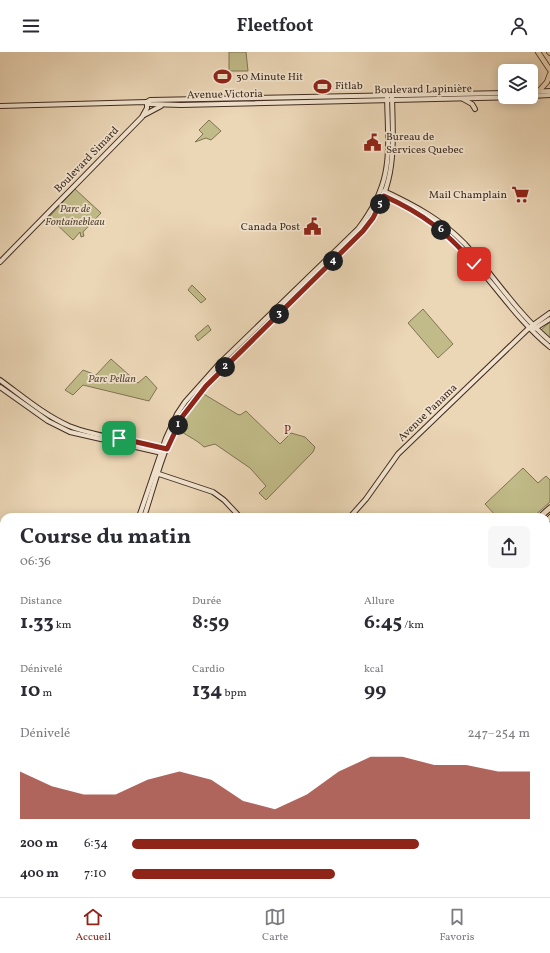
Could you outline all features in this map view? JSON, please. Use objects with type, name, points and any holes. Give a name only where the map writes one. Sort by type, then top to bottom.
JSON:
[{"type":"main road","points":[[538,52],[550,70]]},
{"type":"main road","points":[[539,91],[547,82],[550,74]]},
{"type":"street","points":[[539,91],[550,91]]},
{"type":"street","name":"Boulevard Lapinière","points":[[304,97],[498,93]]},
{"type":"street","points":[[141,513],[164,448],[182,417],[206,386],[363,231],[373,218],[382,193],[389,153],[390,95]]},
{"type":"street","points":[[538,96],[550,95]]},
{"type":"street","name":"Avenue Victoria","points":[[0,106],[147,102],[150,100],[304,97]]},
{"type":"street","name":"Boulevard Lapinière","points":[[304,102],[498,98]]},
{"type":"street","points":[[463,99],[471,103],[475,109]]},
{"type":"street","name":"Avenue Victoria","points":[[147,102],[150,104],[165,105],[304,102]]},
{"type":"street","name":"Boulevard Simard","points":[[0,262],[142,117],[147,108],[147,102]]},
{"type":"street","points":[[142,117],[153,109],[165,105]]},
{"type":"street","points":[[382,193],[432,219],[465,244],[531,329],[550,347]]},
{"type":"street","name":"Avenue Panama","points":[[354,513],[366,499],[398,454],[550,313]]},
{"type":"street","name":"Avenue Panama","points":[[531,329],[550,319]]},
{"type":"street","points":[[531,329],[550,341]]},
{"type":"street","points":[[0,380],[51,417],[68,425],[92,433],[164,448]]},
{"type":"street","points":[[0,387],[48,421],[70,432],[163,454]]},
{"type":"street","points":[[145,513],[156,473]]},
{"type":"street","points":[[156,473],[213,492],[224,500],[236,513]]},
{"type":"green space","points":[[229,52],[246,52],[248,71],[229,71]]},
{"type":"green space","points":[[209,120],[221,131],[211,140],[206,138],[195,142],[203,134],[199,130]]},
{"type":"green space","name":"Parc de Fontainebleau","points":[[75,189],[101,213],[83,232],[84,236],[81,237],[80,232],[73,240],[49,217]]},
{"type":"green space","points":[[192,285],[206,299],[201,303],[188,290]]},
{"type":"green space","points":[[423,309],[453,344],[438,358],[408,323]]},
{"type":"green space","points":[[550,322],[550,339],[541,330]]},
{"type":"green space","points":[[208,325],[211,330],[198,341],[195,336]]},
{"type":"green space","name":"Parc Pellan","points":[[111,359],[138,383],[146,376],[157,388],[149,401],[83,385],[73,395],[65,390],[83,370],[96,375]]},
{"type":"green space","points":[[202,393],[237,414],[240,415],[246,411],[280,444],[291,433],[305,437],[315,447],[313,452],[266,500],[259,493],[266,486],[250,468],[215,444],[204,447],[176,427]]},
{"type":"green space","points":[[523,468],[538,483],[546,476],[550,480],[550,502],[538,513],[493,513],[485,504]]},
{"type":"place","name":"30 Minute Hit","points":[[223,77]]},
{"type":"place","name":"Fitlab","points":[[322,86]]},
{"type":"place","name":"Bureau de Services Quebec","points":[[373,143]]},
{"type":"place","name":"Mail Champlain","points":[[520,195]]},
{"type":"place","name":"Canada Post","points":[[313,227]]},
{"type":"district","name":"P","points":[[288,431]]},
{"type":"route","points":[[119,438],[167,449],[182,417],[206,386],[363,231],[373,218],[384,196],[417,212],[431,221],[452,239],[474,264]]}]
